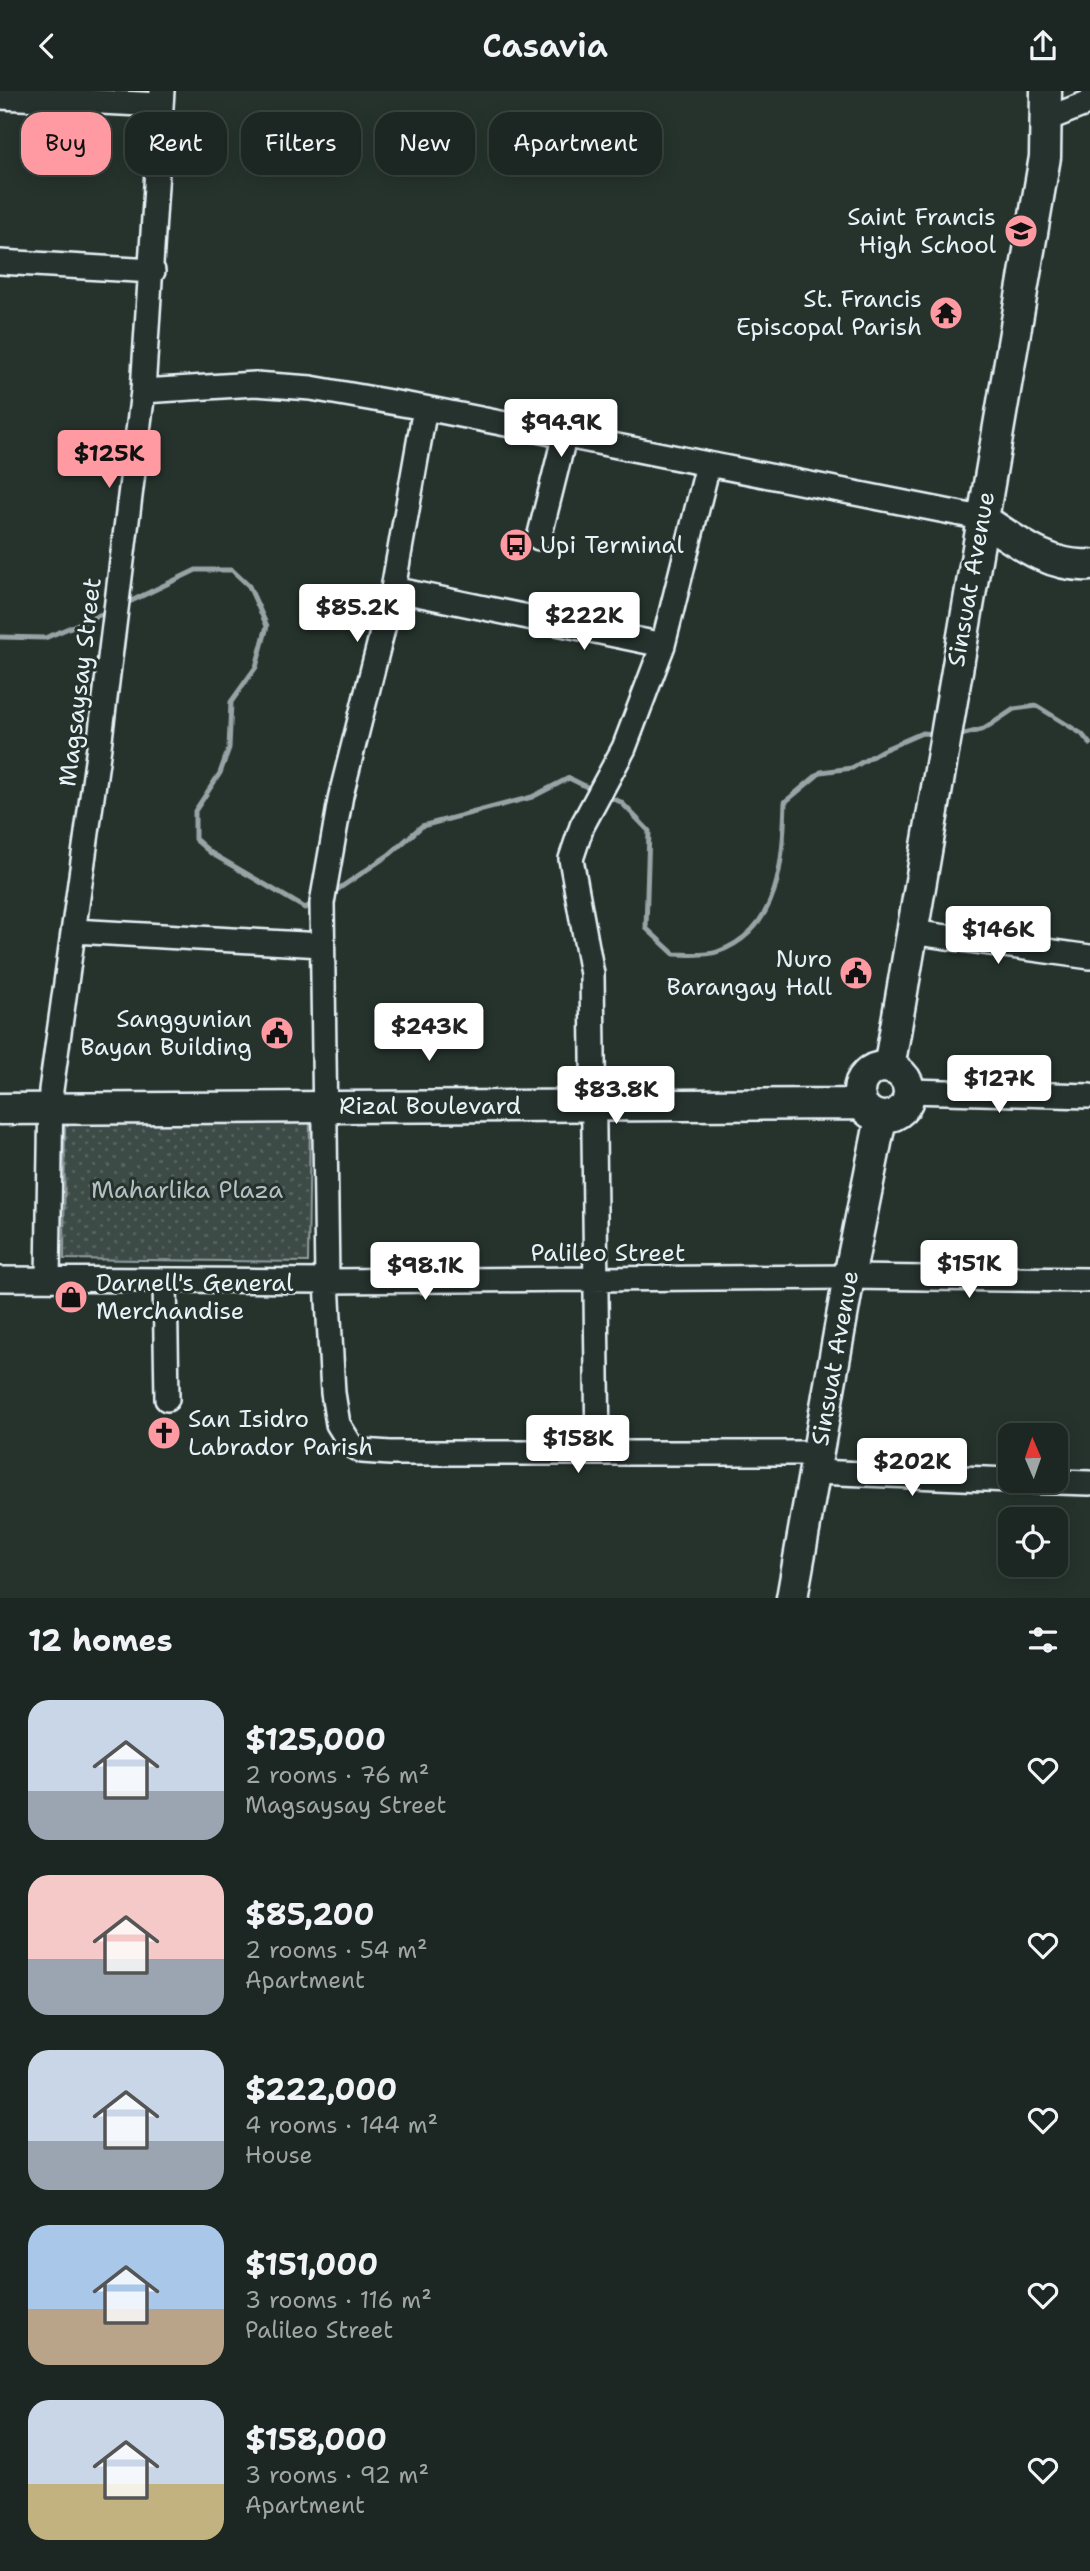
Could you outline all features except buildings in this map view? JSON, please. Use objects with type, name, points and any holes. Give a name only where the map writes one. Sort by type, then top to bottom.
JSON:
[{"type":"main road","name":"Sinsuat Avenue","points":[[889,1068],[1045,157],[1046,105]]},
{"type":"main road","points":[[981,519],[1049,560],[1074,566],[1090,565]]},
{"type":"main road","points":[[889,1068],[903,1076],[909,1091],[908,1100],[898,1114],[867,1102],[867,1073],[889,1068]]},
{"type":"main road","name":"Rizal Boulevard","points":[[0,1090],[50,1099]]},
{"type":"main road","name":"Rizal Boulevard","points":[[0,1108],[50,1099],[594,1096],[867,1102]]},
{"type":"main road","name":"Sinsuat Avenue","points":[[792,1598],[849,1277],[867,1102]]},
{"type":"street","points":[[0,97],[162,98]]},
{"type":"street","name":"Magsaysay Street","points":[[48,1278],[50,1099],[143,391],[162,98]]},
{"type":"street","points":[[1046,105],[1090,102]]},
{"type":"street","points":[[0,262],[152,271]]},
{"type":"street","points":[[143,391],[286,385],[425,408],[564,438],[981,519]]},
{"type":"street","points":[[425,408],[393,589],[341,796],[323,895],[327,1281],[333,1393],[338,1424],[351,1445],[362,1451],[598,1453],[817,1462],[998,1479]]},
{"type":"street","points":[[539,538],[564,438]]},
{"type":"street","points":[[598,1453],[592,975],[571,859],[573,846],[624,748],[663,645],[708,465]]},
{"type":"street","points":[[393,589],[663,645]]},
{"type":"street","points":[[74,931],[322,945]]},
{"type":"street","points":[[911,932],[1090,957]]},
{"type":"street","points":[[909,1091],[1090,1095]]},
{"type":"street","name":"Palileo Street","points":[[0,1279],[327,1281],[849,1277],[1090,1280]]},
{"type":"street","points":[[165,1280],[167,1399]]},
{"type":"street","points":[[1068,1482],[1090,1483]]},
{"type":"green space","name":"Maharlika Plaza","points":[[65,1119],[310,1121],[308,1262],[64,1259]]},
{"type":"waterway","points":[[125,604],[196,570],[232,570],[249,586],[267,626],[256,667],[231,702],[229,748],[220,773],[195,811],[195,839],[211,853],[305,908],[316,902]]},
{"type":"waterway","points":[[0,637],[45,638],[109,611]]},
{"type":"waterway","points":[[957,736],[984,729],[1014,709],[1037,706],[1082,734],[1090,744]]},
{"type":"waterway","points":[[604,795],[621,802],[649,831],[646,928],[674,954],[712,953],[738,942],[754,927],[766,910],[779,869],[785,802],[821,772],[852,768],[883,750],[922,733],[936,734]]},
{"type":"waterway","points":[[331,894],[390,854],[422,826],[532,797],[569,778],[595,791]]},
{"type":"place","name":"Saint Francis High School","points":[[1021,231]]},
{"type":"place","name":"St. Francis Episcopal Parish","points":[[946,313]]},
{"type":"place","name":"Upi Terminal","points":[[516,545]]},
{"type":"place","name":"Nuro Barangay Hall","points":[[856,973]]},
{"type":"place","name":"Sanggunian Bayan Building","points":[[277,1033]]},
{"type":"place","name":"Darnell's General Merchandise","points":[[71,1297]]},
{"type":"place","name":"San Isidro Labrador Parish","points":[[164,1433]]}]
